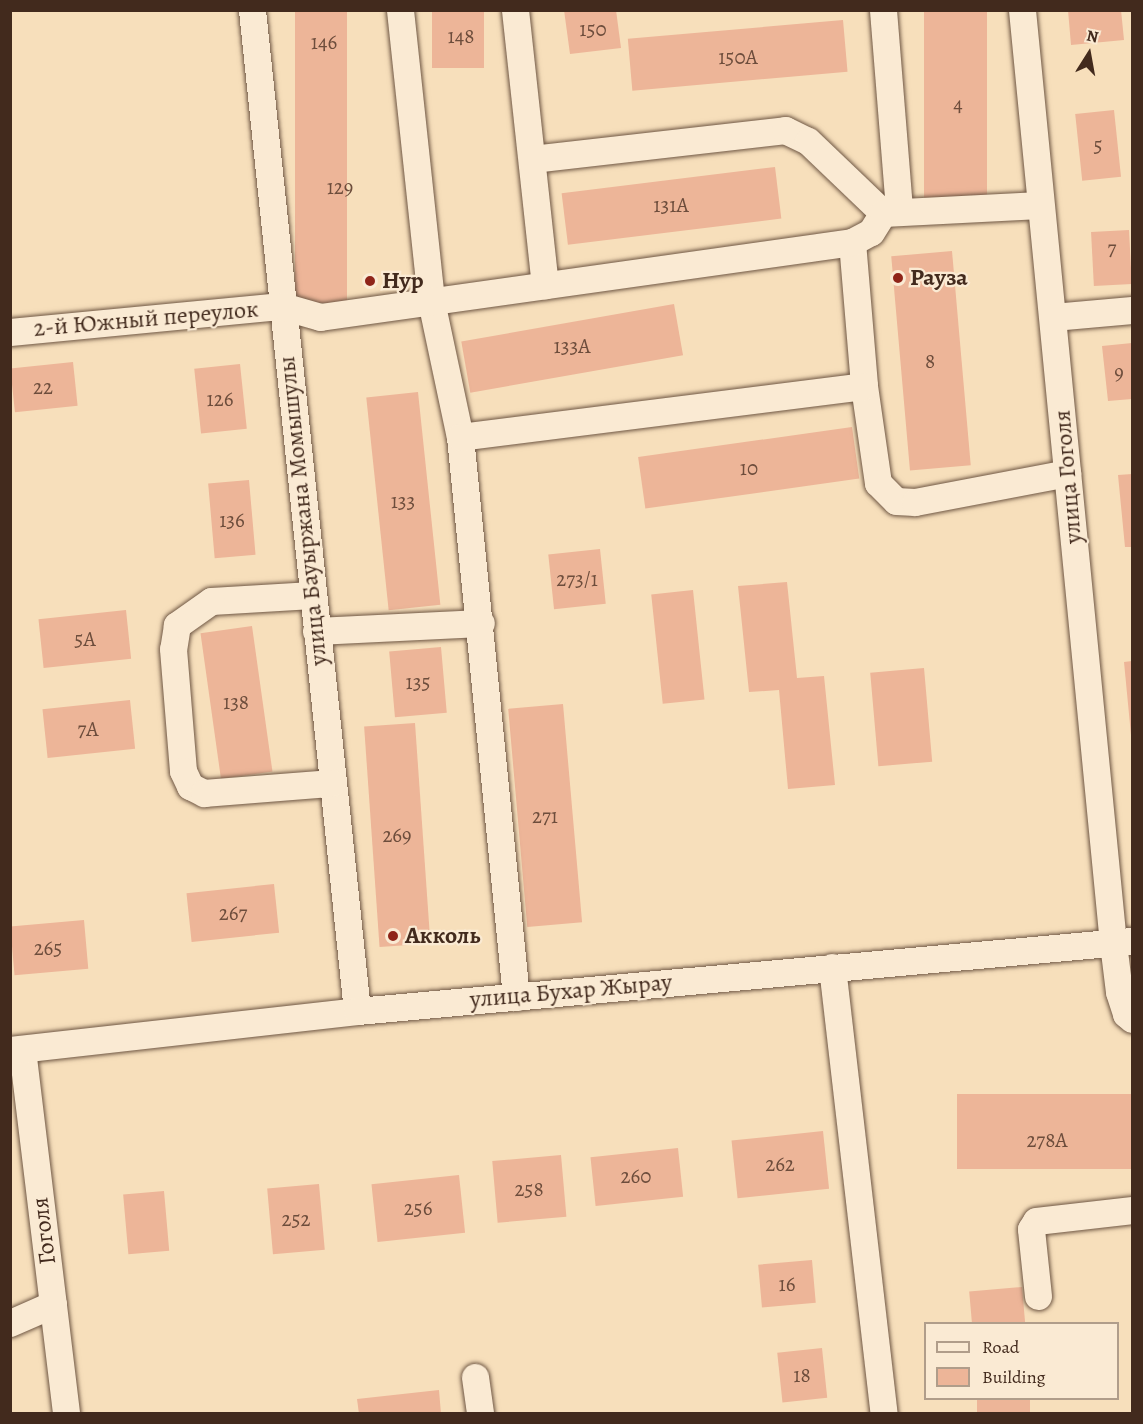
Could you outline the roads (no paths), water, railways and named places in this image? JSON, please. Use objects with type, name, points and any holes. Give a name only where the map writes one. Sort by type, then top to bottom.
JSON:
[{"type":"street","name":"улица Бауыржана Момышулы","points":[[252,10],[357,1011]]},
{"type":"street","points":[[400,10],[431,301],[460,437],[481,623],[516,997]]},
{"type":"street","points":[[515,10],[545,285]]},
{"type":"street","points":[[883,10],[891,212]]},
{"type":"street","name":"улица Гоголя","points":[[1022,10],[1067,473],[1123,942]]},
{"type":"street","points":[[532,159],[785,130],[808,141],[891,212]]},
{"type":"street","points":[[282,306],[320,317],[852,242],[871,232],[891,212],[1040,205]]},
{"type":"street","points":[[852,242],[864,386],[878,483],[896,501],[915,502],[1067,473]]},
{"type":"street","name":"2-й Южный переулок","points":[[10,332],[282,306]]},
{"type":"street","points":[[1053,317],[1132,310]]},
{"type":"street","points":[[460,437],[864,386]]},
{"type":"street","points":[[312,595],[211,601],[177,626],[173,649],[183,771],[190,786],[204,793],[332,783]]},
{"type":"street","points":[[316,631],[481,623]]},
{"type":"street","points":[[1123,942],[1119,992],[1126,1014],[1132,1019]]},
{"type":"street","name":"улица Бухар Жырау","points":[[16,1049],[357,1011],[1123,942]]},
{"type":"street","points":[[832,967],[884,1413]]},
{"type":"street","name":"Гоголя","points":[[16,1049],[53,1305],[66,1413]]},
{"type":"street","points":[[1038,1296],[1031,1229],[1036,1221],[1132,1210]]},
{"type":"street","points":[[10,1323],[53,1305]]},
{"type":"street","points":[[476,1377],[480,1413]]},
{"type":"place","name":"Рауза","points":[[898,278]]},
{"type":"place","name":"Нур","points":[[370,281]]},
{"type":"place","name":"Акколь","points":[[393,936]]}]
